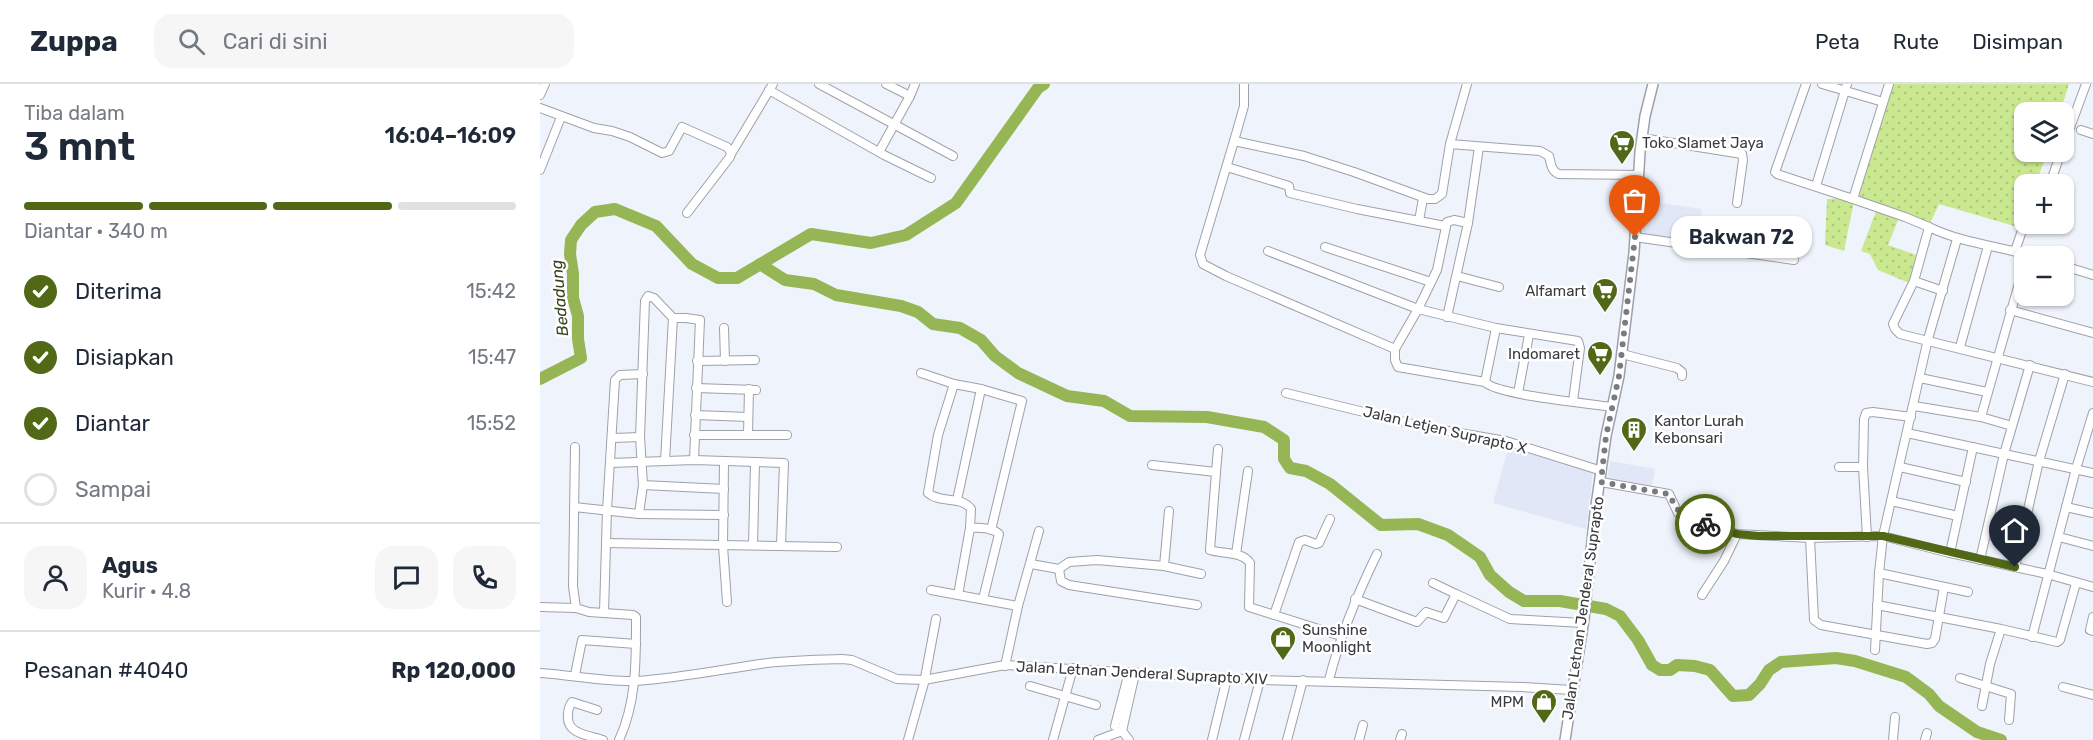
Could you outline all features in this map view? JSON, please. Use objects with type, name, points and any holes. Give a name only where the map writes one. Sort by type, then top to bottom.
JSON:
[{"type":"main road","name":"Jalan Letnan Jenderal Suprapto","points":[[1568,740],[1572,690],[1606,436],[1622,354],[1635,237],[1642,138],[1653,84]]},
{"type":"street","points":[[540,95],[545,84]]},
{"type":"street","points":[[819,84],[953,156]]},
{"type":"street","points":[[886,84],[910,96]]},
{"type":"street","points":[[879,152],[915,84]]},
{"type":"street","points":[[1244,84],[1244,106],[1200,255],[1203,264],[1296,308],[1395,349]]},
{"type":"street","points":[[1234,141],[1304,156],[1354,171],[1422,198],[1435,199],[1442,194],[1450,144],[1467,84]]},
{"type":"street","points":[[1806,84],[1775,172],[1777,174],[1853,199],[1957,239],[2014,251]]},
{"type":"street","points":[[1822,84],[1846,87],[1883,102]]},
{"type":"street","points":[[1853,199],[1889,84]]},
{"type":"street","points":[[2074,117],[2086,84]]},
{"type":"street","points":[[687,213],[731,154],[771,87],[879,152],[931,178]]},
{"type":"street","points":[[1816,186],[1846,87]]},
{"type":"street","points":[[540,108],[594,128],[621,134],[662,153],[669,152],[684,126],[727,147],[731,154]]},
{"type":"street","points":[[540,170],[561,117]]},
{"type":"street","points":[[2081,130],[2093,134]]},
{"type":"street","points":[[1642,138],[1742,154],[1737,203]]},
{"type":"street","points":[[1450,144],[1540,151],[1549,156],[1554,172],[1559,174],[1639,175]]},
{"type":"street","points":[[1447,317],[1468,223],[1479,147]]},
{"type":"street","points":[[1227,167],[1289,186],[1290,192],[1357,209],[1445,226]]},
{"type":"street","points":[[1419,220],[1422,198]]},
{"type":"street","points":[[1468,223],[1450,220],[1445,226],[1441,258],[1418,309],[1395,349],[1395,360],[1398,367],[1485,382],[1491,387],[1518,393],[1613,407]]},
{"type":"street","points":[[1929,227],[1914,281],[1893,324],[1900,334],[1928,339],[2093,382]]},
{"type":"street","points":[[1635,237],[1794,260]]},
{"type":"street","points":[[1875,650],[1883,536],[1928,339],[1957,239]]},
{"type":"street","points":[[1960,347],[1988,246]]},
{"type":"street","points":[[1325,247],[1431,282]]},
{"type":"street","points":[[1268,250],[1418,309],[1529,335],[1578,341],[1580,344],[1573,401]]},
{"type":"street","points":[[2074,269],[2093,275]]},
{"type":"street","points":[[1457,276],[1499,287]]},
{"type":"street","points":[[1914,281],[1942,291]]},
{"type":"street","points":[[639,514],[643,485],[640,437],[646,298],[651,296],[673,318],[700,320],[694,460]]},
{"type":"street","points":[[1981,417],[1996,356],[2014,298]]},
{"type":"street","points":[[2010,310],[2093,333]]},
{"type":"street","points":[[665,461],[673,318]]},
{"type":"street","points":[[724,328],[725,361]]},
{"type":"street","points":[[1485,382],[1496,328]]},
{"type":"street","points":[[1518,393],[1529,335]]},
{"type":"street","points":[[1622,354],[1677,368],[1682,372],[1682,376]]},
{"type":"street","points":[[697,362],[755,360]]},
{"type":"street","points":[[1980,560],[2004,454],[2030,365]]},
{"type":"street","points":[[921,373],[954,384],[1018,399],[1023,403],[991,530]]},
{"type":"street","points":[[604,612],[607,510],[615,380],[620,375],[643,374]]},
{"type":"street","points":[[2015,567],[2038,460],[2065,375]]},
{"type":"street","points":[[1920,378],[1987,392]]},
{"type":"street","points":[[954,384],[938,435],[928,493],[932,497],[967,503],[971,509],[970,528],[958,595]]},
{"type":"street","points":[[696,388],[753,390],[748,417],[748,435]]},
{"type":"street","points":[[957,500],[981,389]]},
{"type":"street","name":"Jalan Letjen Suprapto X","points":[[1286,393],[1425,427],[1506,441],[1602,471]]},
{"type":"street","points":[[1914,406],[1981,417],[2012,426]]},
{"type":"street","points":[[1866,537],[1863,467],[1866,413],[1911,417]]},
{"type":"street","points":[[2032,637],[2047,574],[2093,413]]},
{"type":"street","points":[[695,415],[748,417]]},
{"type":"street","points":[[1907,433],[2093,473]]},
{"type":"street","points":[[694,435],[787,435]]},
{"type":"street","points":[[613,438],[640,437]]},
{"type":"street","points":[[576,447],[573,586],[576,608]]},
{"type":"street","points":[[1950,553],[1973,447]]},
{"type":"street","points":[[1218,449],[1210,550],[1246,557],[1250,563],[1248,605],[1341,636]]},
{"type":"street","points":[[610,463],[694,460],[784,464],[781,545]]},
{"type":"street","points":[[724,461],[723,546],[727,602]]},
{"type":"street","points":[[753,544],[754,463]]},
{"type":"street","points":[[1152,465],[1216,472]]},
{"type":"street","points":[[1839,467],[1863,467]]},
{"type":"street","points":[[1900,467],[1966,482]]},
{"type":"street","points":[[1236,555],[1248,471]]},
{"type":"street","points":[[1601,482],[1669,494],[1678,513],[1684,518],[1737,534],[1810,538],[1883,536],[2093,587]]},
{"type":"street","points":[[643,485],[724,489]]},
{"type":"street","points":[[1891,501],[1958,516]]},
{"type":"street","points":[[574,507],[639,514],[724,515]]},
{"type":"street","points":[[2066,507],[2093,513]]},
{"type":"street","points":[[1164,566],[1169,511]]},
{"type":"street","points":[[1274,615],[1299,542],[1305,540],[1319,543],[1329,519]]},
{"type":"street","points":[[970,528],[991,530],[999,534],[983,599]]},
{"type":"street","points":[[1005,666],[1018,606],[1039,531]]},
{"type":"street","points":[[1702,595],[1724,561],[1737,534]]},
{"type":"street","points":[[2059,537],[2093,546]]},
{"type":"street","points":[[1810,538],[1816,623],[1834,629],[1932,643],[1935,639],[1944,587]]},
{"type":"street","points":[[606,543],[837,547]]},
{"type":"street","points":[[1329,680],[1341,636],[1355,599],[1377,554]]},
{"type":"street","points":[[1031,564],[1059,569],[1069,562],[1081,560],[1164,566],[1201,574]]},
{"type":"street","points":[[1059,569],[1061,581],[1069,585],[1197,605]]},
{"type":"street","points":[[1879,573],[1968,592]]},
{"type":"street","points":[[1433,583],[1510,619],[1583,621]]},
{"type":"street","points":[[1877,605],[2057,642],[2060,640],[2076,583]]},
{"type":"street","points":[[931,590],[1018,606]]},
{"type":"street","points":[[1355,599],[1417,622],[1426,612],[1444,618],[1456,594]]},
{"type":"street","points":[[540,607],[576,608],[589,612],[635,616],[635,681],[624,730],[619,740]]},
{"type":"street","points":[[2093,617],[2090,630],[2093,632]]},
{"type":"street","points":[[908,740],[924,680],[936,619]]},
{"type":"street","points":[[1983,706],[2001,629]]},
{"type":"street","points":[[575,675],[582,640],[636,644]]},
{"type":"street","name":"Jalan Letnan Jenderal Suprapto XIV","points":[[540,673],[635,681],[761,664],[842,659],[852,660],[897,679],[924,680],[1005,666],[1073,668],[1132,675],[1572,690]]},
{"type":"street","points":[[1053,740],[1073,668]]},
{"type":"street","points":[[1098,740],[1119,729],[1132,675]]},
{"type":"street","points":[[1212,740],[1227,678]]},
{"type":"street","points":[[1960,678],[2011,694],[2009,720]]},
{"type":"street","points":[[1244,740],[1260,680]]},
{"type":"street","points":[[1287,740],[1303,680]]},
{"type":"street","points":[[1030,686],[1096,705]]},
{"type":"street","points":[[2063,687],[2093,695]]},
{"type":"street","points":[[597,710],[572,702],[568,708],[568,724],[571,729],[603,740]]},
{"type":"street","points":[[1893,740],[1895,717]]},
{"type":"street","points":[[1359,740],[1363,725]]},
{"type":"street","points":[[1119,729],[1129,740]]},
{"type":"shaded area","points":[[1645,201],[1702,209],[1699,241],[1642,235]]},
{"type":"shaded area","points":[[1509,445],[1593,472],[1586,529],[1493,503]]},
{"type":"shaded area","points":[[1610,461],[1655,469],[1652,486],[1607,478]]},
{"type":"green space","points":[[1888,84],[2069,84],[2063,102],[2014,102],[2014,162],[2044,162],[2039,174],[2014,174],[2014,226],[1939,204],[1928,228],[1899,218],[1888,245],[1916,255],[1909,283],[1878,270],[1870,254],[1861,251],[1878,206],[1854,201],[1844,251],[1825,245],[1827,199],[1849,198]]},
{"type":"waterway","name":"Bedadung","points":[[540,379],[581,358],[578,316],[573,298],[571,240],[581,225],[595,212],[615,209],[656,226],[692,264],[718,278],[737,278],[811,234],[871,243],[906,235],[956,203],[1038,88],[1044,84]]},
{"type":"waterway","points":[[760,264],[785,280],[814,284],[836,295],[901,306],[918,312],[933,324],[960,328],[981,340],[995,356],[1018,373],[1067,396],[1104,401],[1130,416],[1207,417],[1264,427],[1284,440],[1284,459],[1290,468],[1306,471],[1330,484],[1381,525],[1418,524],[1448,535],[1480,557],[1490,575],[1509,592],[1524,601],[1560,601],[1606,609],[1620,616],[1638,640],[1652,665],[1660,670],[1670,670],[1677,665],[1710,670],[1733,696],[1749,695],[1769,670],[1781,662],[1836,658],[1855,661],[1906,677],[1929,694],[1939,706],[1977,732],[2001,740]]},
{"type":"way so far","points":[[1635,237],[1619,376],[1606,436],[1601,482],[1669,494],[1678,513],[1684,518],[1705,524]]},
{"type":"place","name":"Toko Slamet Jaya","points":[[1622,166]]},
{"type":"place","name":"Bakwan 72","points":[[1635,237]]},
{"type":"place","name":"Alfamart","points":[[1605,314]]},
{"type":"place","name":"Indomaret","points":[[1600,377]]},
{"type":"place","name":"Kantor Lurah Kebonsari","points":[[1634,453]]},
{"type":"place","name":"Sunshine Moonlight","points":[[1283,662]]},
{"type":"place","name":"MPM","points":[[1544,725]]},
{"type":"route","points":[[1705,524],[1737,534],[1759,536],[1810,538],[1883,536],[2015,567]]}]
